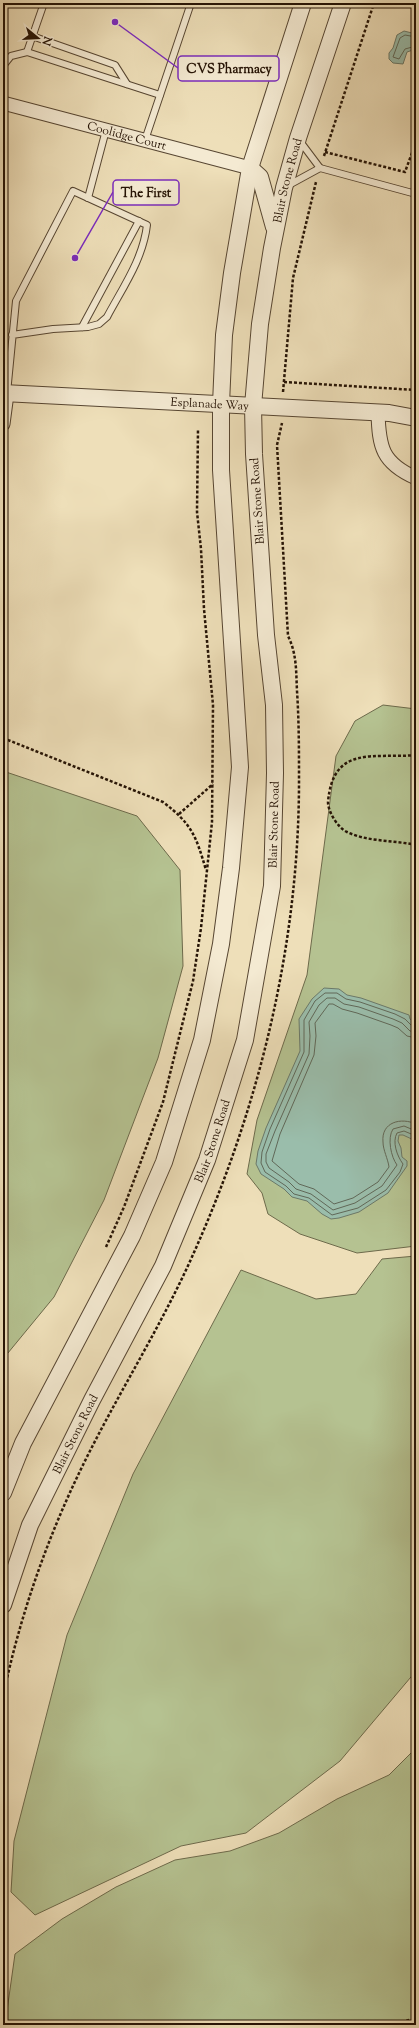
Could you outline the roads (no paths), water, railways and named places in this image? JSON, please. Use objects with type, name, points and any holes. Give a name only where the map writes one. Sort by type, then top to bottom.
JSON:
[{"type":"street","points":[[3,1493],[23,1443],[132,1236],[161,1169],[202,1040],[214,981],[221,944],[231,868],[240,767],[221,470],[220,404],[224,334],[232,273],[250,168],[304,3]]},
{"type":"street","name":"Blair Stone Road","points":[[3,1604],[30,1525],[92,1400],[164,1266],[207,1160],[244,1040],[272,886],[275,773],[274,705],[266,635],[254,454],[254,406],[260,324],[275,231],[284,188],[298,138],[343,3]]},
{"type":"street","name":"Coolidge Court","points":[[3,103],[250,168]]},
{"type":"street","points":[[250,168],[260,177],[275,231]]},
{"type":"street","points":[[3,424],[5,394]]},
{"type":"street","name":"Esplanade Way","points":[[5,394],[378,413],[416,418]]},
{"type":"street","points":[[378,413],[379,438],[384,453],[391,464],[400,471],[416,478]]},
{"type":"lane","points":[[27,52],[44,3]]},
{"type":"lane","points":[[145,140],[190,3]]},
{"type":"lane","points":[[32,36],[115,65],[127,84]]},
{"type":"lane","points":[[3,66],[11,56],[27,52],[160,95]]},
{"type":"lane","points":[[88,198],[106,130]]},
{"type":"lane","points":[[298,138],[320,168],[416,194]]},
{"type":"lane","points":[[284,188],[320,168]]},
{"type":"lane","points":[[5,394],[16,301],[73,191],[147,225],[145,242],[140,257],[107,317],[99,324],[12,335]]},
{"type":"lane","points":[[82,327],[138,221]]},
{"type":"water","points":[[404,31],[416,34],[416,49],[407,52],[403,64],[393,63],[389,59],[389,53],[393,48],[397,35]]},
{"type":"water","points":[[324,988],[339,989],[347,995],[361,998],[409,1015],[410,1019],[416,1024],[416,1141],[403,1135],[399,1135],[398,1141],[401,1148],[402,1157],[407,1161],[407,1166],[388,1193],[359,1212],[331,1219],[322,1214],[307,1201],[292,1197],[284,1189],[261,1174],[256,1164],[258,1151],[266,1128],[300,1051],[299,1019],[312,999]]},
{"type":"place","name":"CVS Pharmacy","points":[[115,22]]},
{"type":"place","name":"The First","points":[[75,258]]}]
